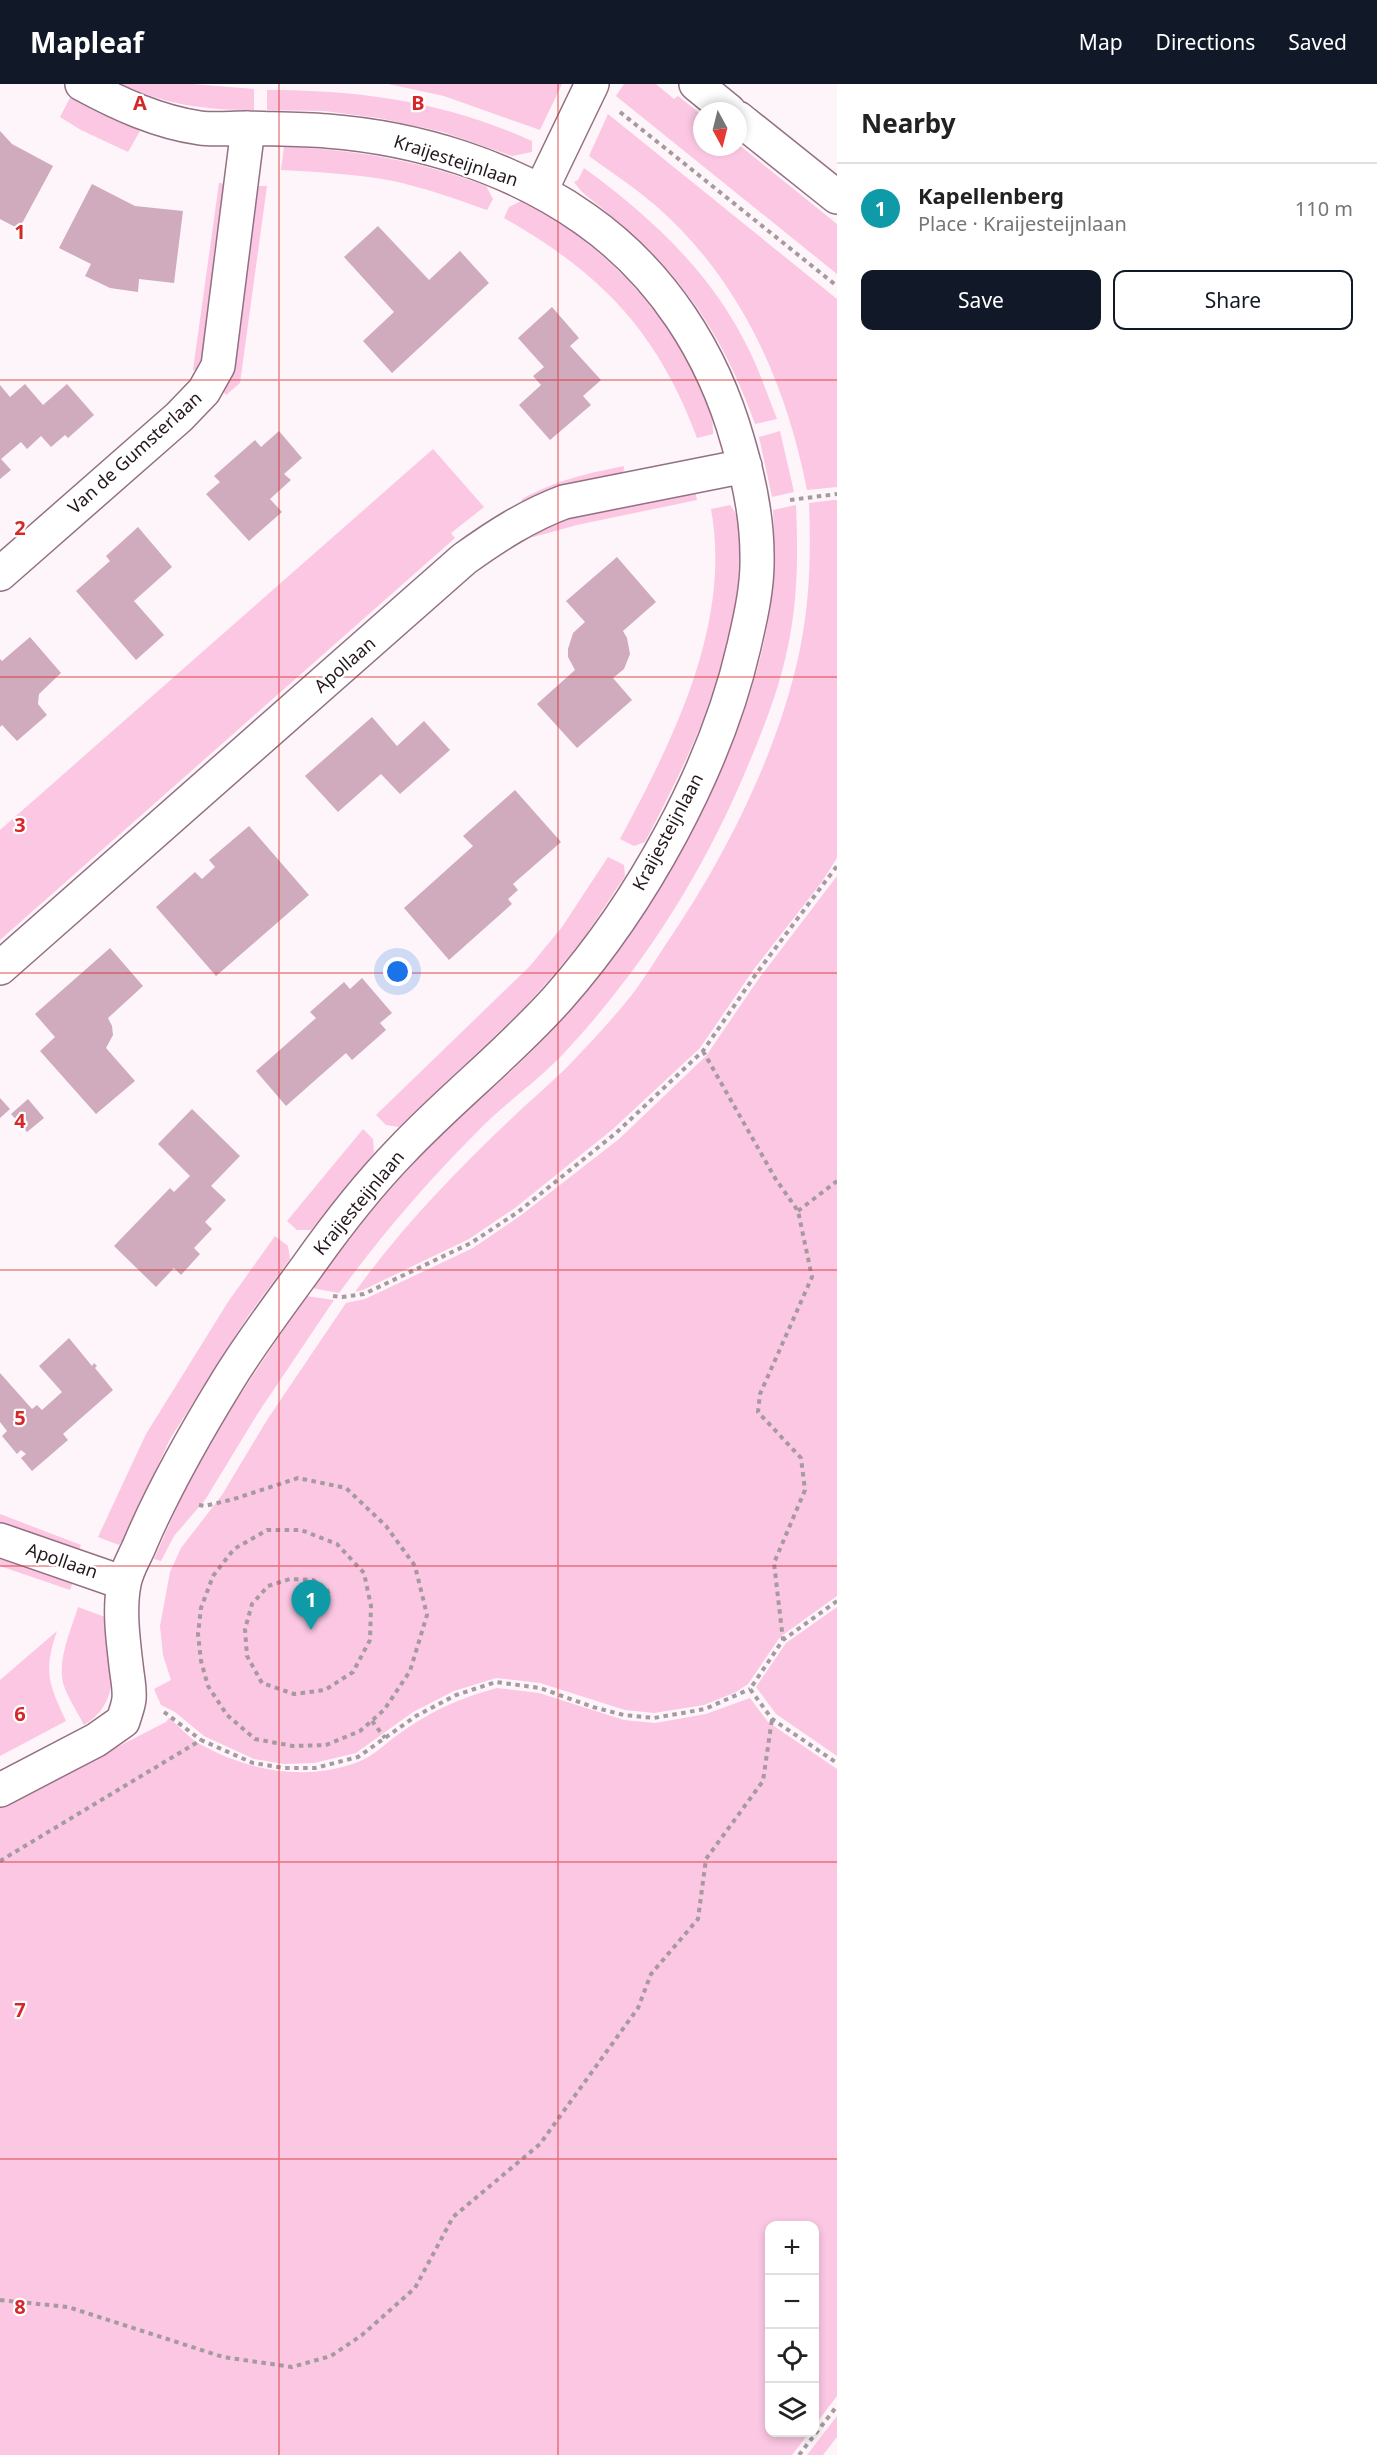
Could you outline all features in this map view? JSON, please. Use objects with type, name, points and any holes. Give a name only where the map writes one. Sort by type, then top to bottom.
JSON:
[{"type":"street","name":"Kraijesteijnlaan","points":[[0,1790],[96,1740],[123,1721],[129,1698],[124,1649],[124,1583],[160,1498],[227,1382],[290,1289],[349,1209],[401,1150],[534,1024],[562,993],[630,903],[666,841],[720,728],[738,675],[752,612],[758,560],[754,506],[745,466],[728,405],[712,368],[692,331],[660,289],[623,251],[590,222],[541,190],[497,171],[454,157],[378,137],[325,131],[204,128],[167,121],[122,105],[82,84]]},
{"type":"street","points":[[696,84],[718,102]]},
{"type":"street","points":[[541,190],[591,86]]},
{"type":"street","points":[[747,125],[837,197]]},
{"type":"street","name":"Van de Gumsterlaan","points":[[0,574],[179,417],[209,383],[218,366],[248,128]]},
{"type":"street","name":"Apollaan","points":[[0,969],[464,559],[499,534],[536,513],[564,502],[745,466]]},
{"type":"street","name":"Apollaan","points":[[0,1540],[124,1583]]},
{"type":"path","points":[[591,86],[837,286]]},
{"type":"path","points":[[754,506],[837,494]]},
{"type":"path","points":[[290,1289],[342,1297],[364,1294],[471,1243],[518,1212],[616,1133],[703,1052],[756,974],[837,866]]},
{"type":"path","points":[[703,1052],[775,1178],[798,1211],[812,1277],[760,1394],[759,1412],[801,1458],[805,1490],[774,1563],[783,1640]]},
{"type":"path","points":[[798,1211],[837,1181]]},
{"type":"path","points":[[160,1498],[205,1506],[297,1478],[346,1488],[386,1526],[415,1566],[427,1615],[410,1671],[384,1710],[360,1731],[326,1745],[293,1746],[255,1739],[227,1715],[208,1686],[201,1661],[198,1634],[201,1608],[213,1576],[234,1549],[267,1530],[301,1530],[337,1544],[364,1573],[371,1606],[370,1640],[353,1672],[325,1690],[294,1694],[262,1683],[247,1656],[245,1629],[252,1604],[268,1586],[290,1579],[313,1580],[327,1590],[330,1596],[326,1601]]},
{"type":"path","points":[[129,1698],[169,1714],[201,1740],[253,1763],[284,1768],[315,1768],[358,1757],[416,1716],[456,1695],[496,1682],[540,1688],[624,1715],[654,1718],[705,1709],[750,1689],[783,1640],[837,1601]]},
{"type":"path","points":[[750,1689],[772,1719],[837,1762]]},
{"type":"path","points":[[0,2300],[68,2307],[223,2357],[292,2367],[331,2356],[362,2335],[415,2288],[453,2217],[540,2144],[638,2008],[651,1974],[698,1919],[706,1859],[763,1781],[772,1719]]},
{"type":"path","points":[[372,1721],[385,1738]]},
{"type":"path","points":[[0,1862],[201,1740]]},
{"type":"path","points":[[799,2455],[837,2406]]},
{"type":"shaded area","points":[[122,84],[193,84],[254,89],[254,110],[186,105],[154,97]]},
{"type":"shaded area","points":[[388,84],[562,84],[540,130],[444,96]]},
{"type":"shaded area","points":[[624,84],[656,84],[674,99],[678,96],[693,108],[693,156],[747,156],[747,151],[837,224],[837,274],[616,96]]},
{"type":"shaded area","points":[[267,90],[336,92],[435,108],[468,117],[532,141],[532,152],[512,156],[443,132],[379,118],[324,111],[267,110]]},
{"type":"shaded area","points":[[71,96],[91,109],[140,131],[128,152],[81,130],[60,117]]},
{"type":"shaded area","points":[[608,114],[837,299],[837,487],[807,490],[798,450],[772,372],[735,299],[712,266],[685,234],[655,205],[589,156]]},
{"type":"shaded area","points":[[284,147],[336,150],[412,163],[486,186],[493,199],[487,210],[429,190],[393,181],[351,175],[281,170]]},
{"type":"shaded area","points":[[584,168],[633,206],[678,248],[698,271],[734,322],[749,350],[777,419],[755,424],[735,374],[696,306],[663,264],[644,245],[581,191],[574,182],[578,180]]},
{"type":"shaded area","points":[[219,183],[227,184],[204,355],[198,370],[193,370]]},
{"type":"shaded area","points":[[257,186],[267,186],[240,383],[226,395],[222,390]]},
{"type":"shaded area","points":[[521,201],[548,216],[597,251],[640,294],[659,318],[692,369],[709,409],[713,434],[697,438],[664,367],[644,336],[622,309],[570,261],[504,218],[509,207]]},
{"type":"shaded area","points":[[780,431],[794,492],[772,497],[759,437]]},
{"type":"shaded area","points":[[433,449],[484,507],[451,533],[455,538],[0,940],[0,830]]},
{"type":"shaded area","points":[[624,466],[623,475],[542,494],[522,502],[522,499],[559,482]]},
{"type":"shaded area","points":[[695,491],[697,500],[577,525],[526,539],[525,536],[561,518]]},
{"type":"shaded area","points":[[837,500],[837,858],[821,883],[754,969],[700,1048],[613,1129],[515,1208],[469,1239],[355,1292],[428,1202],[489,1140],[564,1070],[620,1010],[647,974],[688,911],[729,840],[747,802],[764,764],[791,687],[800,649],[808,594],[809,503]]},
{"type":"shaded area","points":[[730,505],[734,510],[739,527],[739,552],[737,591],[722,666],[696,738],[680,773],[645,842],[634,846],[620,839],[660,762],[678,721],[705,638],[713,595],[715,552],[711,509]]},
{"type":"shaded area","points":[[796,505],[797,558],[794,611],[785,661],[776,691],[732,803],[670,916],[594,1020],[554,1063],[485,1124],[438,1172],[387,1231],[339,1293],[312,1288],[368,1216],[413,1164],[534,1049],[575,1003],[602,971],[671,868],[727,756],[753,684],[767,627],[773,583],[773,510]]},
{"type":"shaded area","points":[[608,857],[624,865],[625,876],[582,941],[523,1009],[399,1127],[386,1125],[376,1115],[530,966],[562,927]]},
{"type":"shaded area","points":[[837,876],[837,1596],[780,1637],[748,1684],[736,1692],[704,1705],[654,1713],[625,1710],[540,1683],[496,1678],[454,1691],[413,1712],[356,1753],[314,1763],[284,1764],[254,1759],[204,1736],[175,1712],[161,1705],[154,1689],[171,1680],[163,1655],[160,1626],[170,1572],[181,1548],[222,1495],[267,1420],[346,1303],[365,1299],[473,1248],[520,1216],[619,1139],[706,1056],[760,977]]},
{"type":"shaded area","points":[[363,1129],[373,1139],[374,1153],[311,1230],[297,1230],[287,1221]]},
{"type":"shaded area","points":[[275,1236],[288,1246],[290,1259],[248,1316],[170,1439],[125,1538],[119,1545],[98,1537],[146,1434],[228,1302]]},
{"type":"shaded area","points":[[306,1296],[334,1300],[258,1413],[205,1500],[174,1536],[161,1561],[154,1559],[185,1489],[220,1425]]},
{"type":"shaded area","points":[[0,1514],[81,1545],[78,1552],[0,1524]]},
{"type":"shaded area","points":[[0,1556],[73,1582],[70,1590],[0,1566]]},
{"type":"shaded area","points":[[78,1607],[105,1617],[112,1680],[104,1706],[84,1725],[66,1691],[62,1677],[65,1646]]},
{"type":"shaded area","points":[[837,1607],[837,1756],[776,1714],[756,1687],[786,1643]]},
{"type":"shaded area","points":[[57,1631],[50,1657],[50,1678],[55,1697],[66,1721],[0,1756],[0,1680]]},
{"type":"shaded area","points":[[497,1688],[539,1693],[624,1720],[655,1723],[706,1714],[750,1698],[768,1722],[837,1769],[837,2396],[819,2420],[819,2221],[765,2221],[765,2437],[806,2437],[792,2455],[0,2455],[0,1807],[166,1722],[169,1718],[196,1741],[238,1761],[278,1771],[318,1771],[358,1762],[437,1710]]},
{"type":"shaded area","points":[[837,2416],[837,2437],[823,2455],[807,2455]]},
{"type":"building","points":[[0,131],[12,144],[53,166],[19,229],[0,219]]},
{"type":"building","points":[[92,184],[135,206],[183,211],[174,283],[139,279],[138,292],[110,288],[85,276],[91,264],[59,248]]},
{"type":"building","points":[[378,226],[429,280],[460,251],[489,283],[392,373],[363,341],[394,312],[344,257]]},
{"type":"building","points":[[552,307],[579,338],[570,346],[601,380],[583,396],[591,405],[550,440],[519,405],[541,385],[533,376],[544,367],[518,338]]},
{"type":"building","points":[[25,384],[43,405],[67,384],[94,415],[68,438],[65,435],[51,447],[41,436],[27,449],[21,442],[1,459],[11,470],[0,479],[0,385],[10,397]]},
{"type":"building","points":[[279,431],[302,458],[284,474],[291,480],[270,499],[282,512],[249,541],[206,494],[220,482],[214,476],[255,440],[261,447]]},
{"type":"building","points":[[138,527],[172,567],[134,601],[164,635],[136,660],[76,591],[110,561],[106,556]]},
{"type":"building","points":[[617,557],[656,602],[623,631],[630,654],[624,669],[613,678],[632,700],[577,748],[537,704],[575,670],[568,657],[568,649],[573,633],[585,622],[566,601]]},
{"type":"building","points":[[30,637],[61,673],[39,694],[38,704],[47,715],[17,741],[2,725],[0,727],[0,659],[2,661]]},
{"type":"building","points":[[372,717],[397,746],[424,721],[450,750],[400,794],[381,774],[338,812],[305,776]]},
{"type":"building","points":[[515,790],[561,842],[513,884],[518,890],[508,899],[512,904],[449,960],[404,908],[473,846],[463,836]]},
{"type":"building","points":[[249,826],[309,895],[216,976],[156,907],[195,872],[202,879],[215,867],[209,860]]},
{"type":"building","points":[[110,948],[143,986],[108,1018],[113,1035],[106,1048],[135,1081],[96,1114],[40,1051],[55,1037],[35,1014]]},
{"type":"building","points":[[362,978],[392,1013],[380,1023],[386,1030],[352,1060],[346,1053],[286,1106],[256,1071],[316,1018],[310,1012],[344,982],[350,989]]},
{"type":"building","points":[[0,1098],[10,1109],[0,1118]]},
{"type":"building","points":[[28,1099],[44,1118],[27,1132],[11,1114]]},
{"type":"building","points":[[192,1109],[240,1156],[211,1186],[226,1200],[205,1222],[212,1229],[194,1248],[200,1254],[181,1275],[174,1268],[156,1287],[114,1246],[170,1188],[174,1192],[190,1176],[158,1144]]},
{"type":"building","points":[[69,1338],[92,1366],[94,1363],[97,1366],[95,1368],[113,1390],[63,1434],[68,1440],[32,1471],[21,1458],[26,1454],[21,1450],[17,1454],[2,1436],[7,1431],[0,1422],[0,1373],[32,1409],[37,1405],[42,1410],[62,1392],[39,1366]]},
{"type":"place","name":"Kapellenberg","points":[[311,1630]]}]
